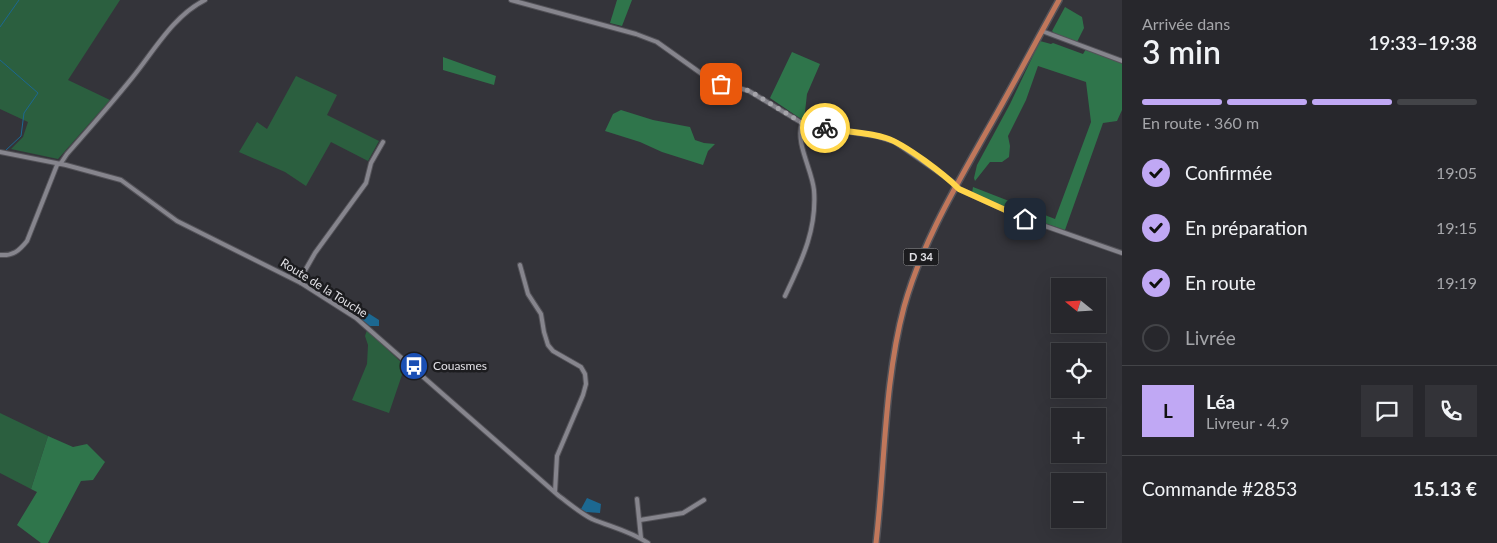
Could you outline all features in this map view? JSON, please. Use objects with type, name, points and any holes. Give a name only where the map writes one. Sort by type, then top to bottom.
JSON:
[{"type":"main road","name":"D 34","points":[[876,543],[891,380],[900,326],[910,288],[923,252],[956,186],[1059,0]]},
{"type":"street","points":[[0,255],[14,254],[27,241],[57,165],[116,98],[177,21],[189,9],[205,0]]},
{"type":"street","points":[[511,0],[636,34],[657,42],[709,80],[750,91],[802,123],[890,140],[906,149],[964,192],[1025,219],[1122,253]]},
{"type":"street","points":[[1042,31],[1122,61]]},
{"type":"street","points":[[785,296],[806,249],[813,223],[814,187],[802,142],[800,128],[802,123]]},
{"type":"street","points":[[301,283],[303,274],[316,253],[366,182],[371,163],[383,142]]},
{"type":"street","name":"Route de la Touche","points":[[0,152],[59,164],[121,180],[177,221],[301,283],[356,318],[555,492],[586,516],[641,538],[648,543]]},
{"type":"street","points":[[520,265],[528,294],[541,314],[548,344],[553,351],[581,367],[586,374],[583,395],[557,456],[555,492]]},
{"type":"street","points":[[637,499],[641,538]]},
{"type":"street","points":[[640,520],[684,513],[704,500]]},
{"type":"green space","points":[[0,0],[120,0],[68,80],[110,100],[58,159],[11,149],[23,137],[28,122],[0,109]]},
{"type":"green space","points":[[617,0],[632,0],[622,26],[610,23]]},
{"type":"green space","points":[[1065,7],[1082,17],[1084,28],[1077,42],[1055,34],[1052,31]]},
{"type":"green space","points":[[1040,41],[1053,43],[1083,54],[1086,49],[1122,62],[1122,110],[1117,121],[1103,123],[1065,230],[1020,215],[972,193],[973,187],[1055,219],[1091,122],[1086,82],[1038,66],[1026,100],[1008,136],[1010,146],[1009,157],[1002,162],[990,162],[975,181],[974,178],[977,165],[1010,104]]},
{"type":"green space","points":[[792,52],[820,64],[807,94],[804,121],[770,98]]},
{"type":"green space","points":[[443,57],[496,76],[494,85],[443,70]]},
{"type":"green space","points":[[296,76],[337,95],[327,115],[379,141],[368,161],[331,142],[306,186],[285,172],[239,152],[257,122],[267,129]]},
{"type":"green space","points":[[621,110],[653,120],[690,127],[695,140],[715,144],[708,151],[703,165],[605,131],[613,114]]},
{"type":"green space","points":[[367,330],[405,366],[389,413],[352,400],[367,364],[368,345],[365,336]]},
{"type":"green space","points":[[0,413],[48,436],[31,489],[0,473]]},
{"type":"green space","points":[[48,436],[73,447],[87,444],[105,462],[93,480],[81,481],[48,543],[41,543],[17,525],[37,492],[31,489]]},
{"type":"water","points":[[368,313],[379,320],[379,326],[370,326],[360,318],[363,314]]},
{"type":"water","points":[[587,498],[601,504],[600,513],[586,512],[581,509]]},
{"type":"waterway","points":[[0,27],[19,0]]},
{"type":"waterway","points":[[0,60],[38,93],[24,113],[21,136],[5,151]]},
{"type":"way so far","points":[[721,84],[750,91],[802,123],[825,128]]},
{"type":"place","name":"Couasmes","points":[[414,366]]},
{"type":"route","points":[[825,128],[876,136],[895,142],[954,183],[959,189],[1025,219]]}]
